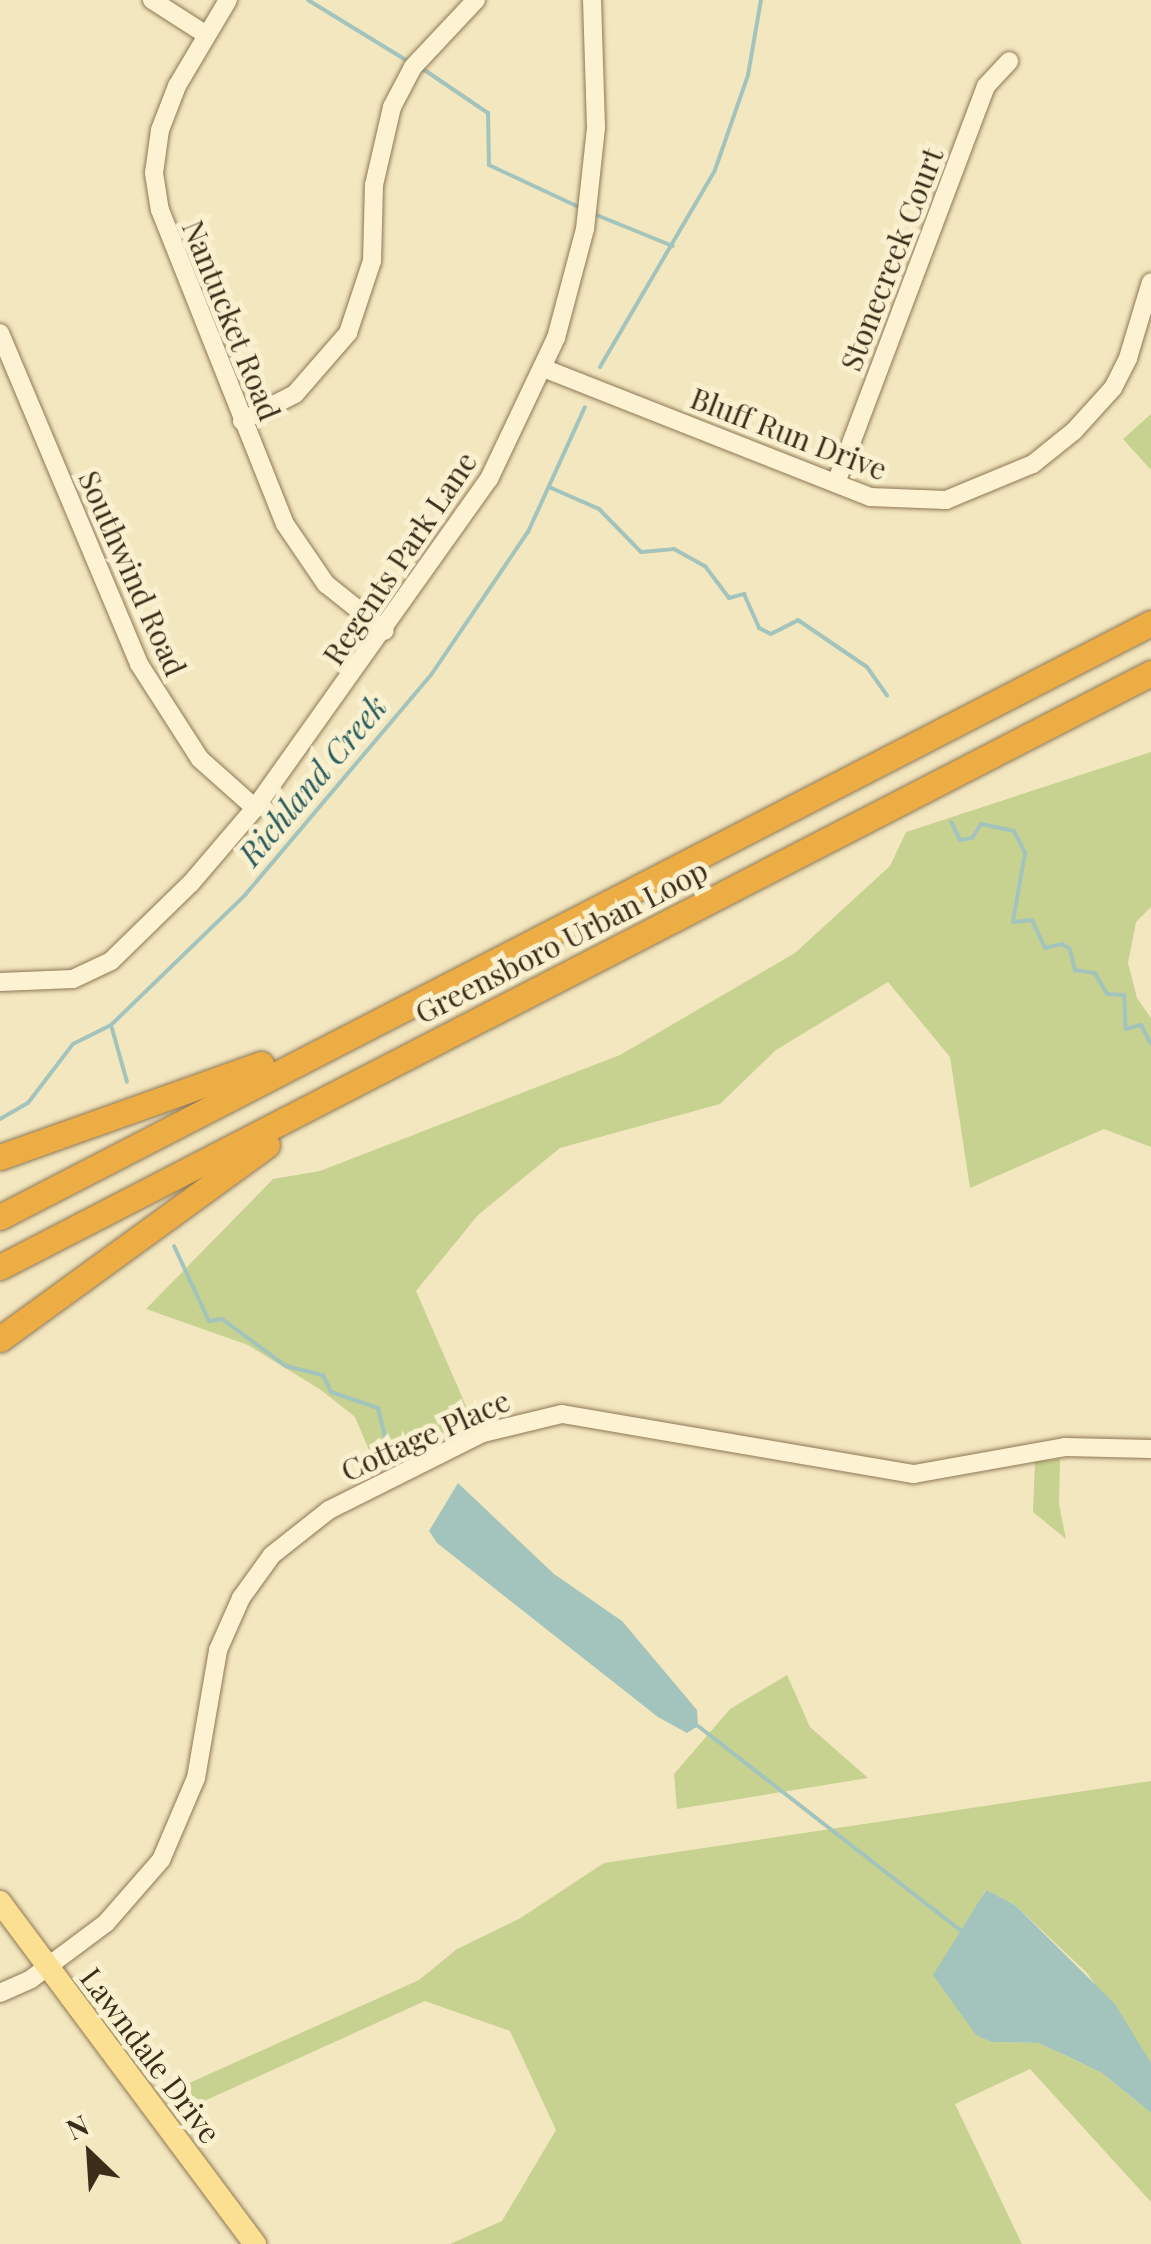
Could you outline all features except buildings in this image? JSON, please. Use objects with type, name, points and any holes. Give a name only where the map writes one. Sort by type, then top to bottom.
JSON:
[{"type":"highway","name":"Greensboro Urban Loop","points":[[0,1217],[1151,623]]},
{"type":"highway","name":"Greensboro Urban Loop","points":[[0,1268],[1151,673]]},
{"type":"highway","points":[[0,1158],[396,1010]]},
{"type":"highway","points":[[0,1339],[178,1205],[376,1073]]},
{"type":"main road","name":"Lawndale Drive","points":[[0,1902],[255,2244]]},
{"type":"street","points":[[152,0],[205,34]]},
{"type":"street","name":"Nantucket Road","points":[[228,0],[205,34],[160,130],[154,174],[170,246],[302,553],[326,584],[385,631]]},
{"type":"street","points":[[242,421],[295,394],[348,333],[372,261],[374,185],[392,107],[412,67],[476,0]]},
{"type":"street","name":"Regents Park Lane","points":[[0,982],[73,980],[112,961],[256,808],[489,479],[543,368],[574,277],[590,195],[597,65],[592,0]]},
{"type":"street","name":"Stonecreek Court","points":[[836,483],[986,86],[1009,61]]},
{"type":"street","name":"Bluff Run Drive","points":[[543,368],[836,483],[906,503],[946,500],[1034,464],[1074,431],[1112,388],[1145,338],[1151,282]]},
{"type":"street","name":"Southwind Road","points":[[0,334],[138,664],[200,758],[256,808]]},
{"type":"street","name":"Cottage Place","points":[[0,1993],[47,1967],[127,1903],[176,1832],[196,1778],[218,1650],[241,1598],[272,1555],[329,1510],[483,1433],[562,1414],[914,1474],[1064,1447],[1151,1450]]},
{"type":"green space","points":[[1151,414],[1151,470],[1123,439]]},
{"type":"green space","points":[[1151,752],[1151,907],[1136,922],[1128,963],[1137,998],[1151,1018],[1151,1147],[1104,1129],[970,1188],[950,1057],[888,982],[776,1050],[720,1104],[560,1148],[478,1215],[416,1291],[473,1422],[377,1469],[355,1417],[321,1390],[248,1345],[146,1309],[273,1179],[320,1171],[620,1055],[795,953],[890,866],[906,832]]},
{"type":"green space","points":[[1060,1459],[1059,1504],[1066,1539],[1033,1512],[1035,1462]]},
{"type":"green space","points":[[787,1675],[810,1727],[868,1778],[677,1809],[674,1774],[730,1709]]},
{"type":"green space","points":[[1151,1781],[1151,2063],[1087,1973],[1015,1905],[985,1890],[943,1982],[977,2035],[991,2042],[1038,2043],[1065,2055],[1102,2073],[1151,2113],[1151,2202],[1030,2069],[955,2104],[1022,2244],[450,2244],[502,2221],[556,2130],[510,2031],[425,2001],[180,2112],[167,2093],[419,1980],[457,1949],[519,1919],[604,1863]]},
{"type":"water","points":[[458,1483],[554,1574],[622,1621],[697,1710],[698,1726],[687,1733],[658,1717],[437,1543],[429,1531]]},
{"type":"water","points":[[986,1890],[1015,1905],[1115,2004],[1151,2063],[1151,2113],[1102,2073],[1065,2055],[1038,2043],[991,2042],[976,2035],[933,1975]]},
{"type":"waterway","points":[[308,0],[411,63]]},
{"type":"waterway","name":"Richland Creek","points":[[600,367],[715,170],[748,75],[761,0]]},
{"type":"waterway","points":[[420,67],[488,113],[489,165],[581,208]]},
{"type":"waterway","points":[[594,214],[673,246]]},
{"type":"waterway","name":"Richland Creek","points":[[0,1119],[28,1103],[73,1044],[111,1025],[245,895],[431,675],[528,532],[585,407]]},
{"type":"waterway","points":[[549,487],[599,509],[641,552],[674,549],[705,566],[729,598],[744,594],[759,628],[771,634],[798,620],[867,667],[887,696]]},
{"type":"waterway","points":[[951,822],[960,840],[972,838],[981,824],[1014,831],[1025,853],[1013,922],[1032,920],[1045,948],[1062,944],[1070,949],[1075,970],[1095,973],[1107,994],[1124,995],[1126,1029],[1141,1025],[1151,1044]]},
{"type":"waterway","points":[[111,1025],[127,1082]]},
{"type":"waterway","points":[[174,1246],[209,1321],[222,1319],[286,1366],[323,1375],[331,1392],[378,1408],[389,1453]]},
{"type":"waterway","points":[[698,1726],[963,1932]]}]
